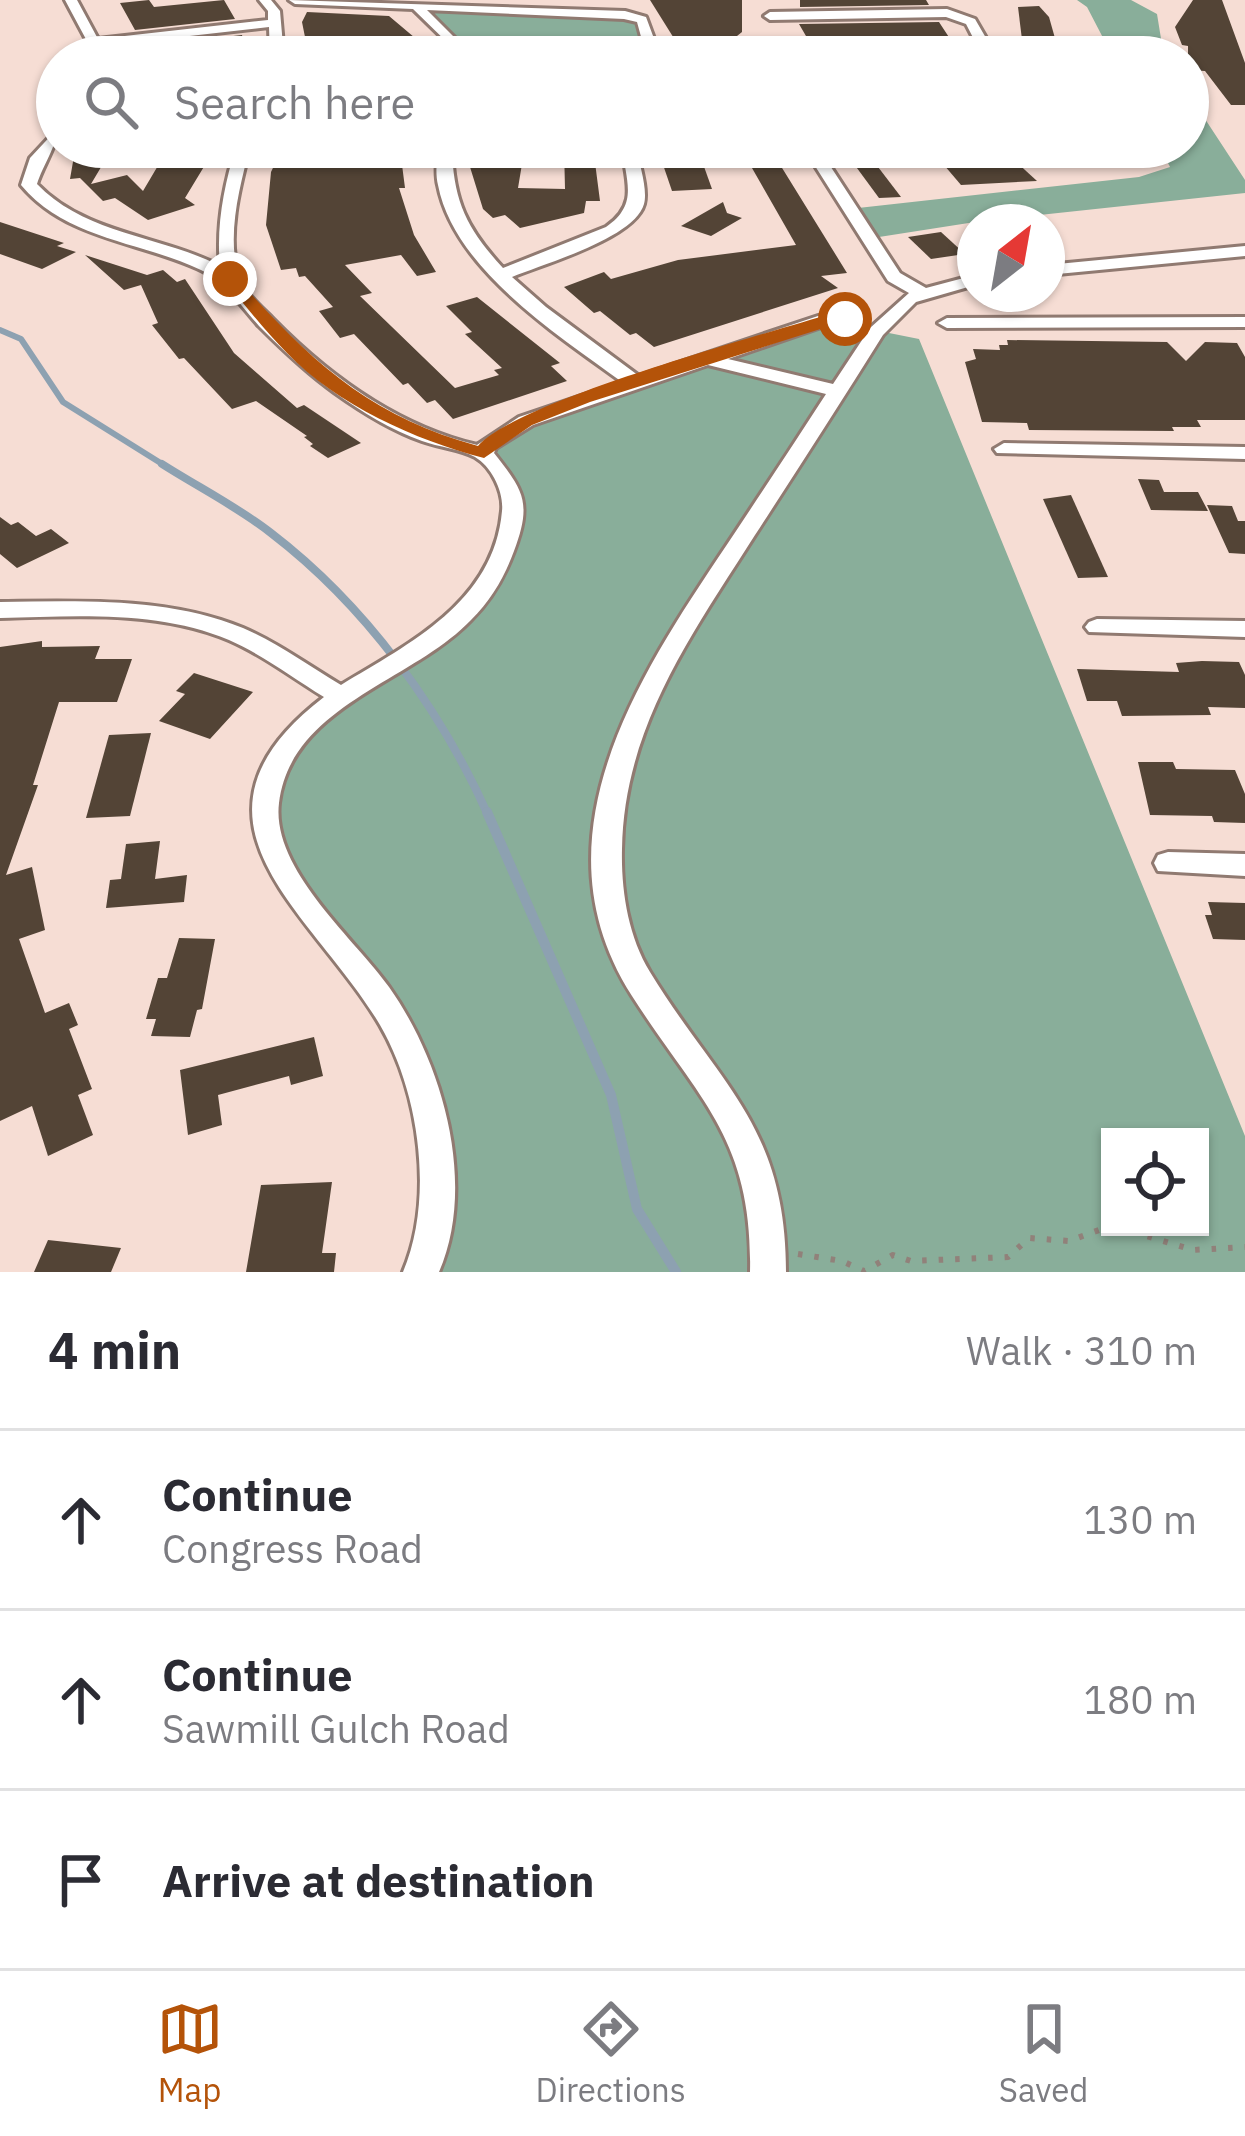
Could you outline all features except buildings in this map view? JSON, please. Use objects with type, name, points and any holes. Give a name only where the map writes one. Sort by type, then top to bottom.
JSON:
[{"type":"street","points":[[71,0],[88,36]]},
{"type":"street","points":[[265,0],[274,11],[276,36]]},
{"type":"street","points":[[295,0],[625,15],[642,20],[647,36]]},
{"type":"street","points":[[771,36],[772,0]]},
{"type":"street","points":[[417,6],[444,36]]},
{"type":"street","points":[[770,16],[947,14],[970,22],[978,36]]},
{"type":"street","points":[[188,36],[275,23]]},
{"type":"street","points":[[36,164],[29,185],[40,201],[78,221],[178,252],[230,279],[294,352],[334,385],[433,439],[484,453],[510,486],[512,517],[495,575],[467,615],[413,654],[339,695],[302,731],[272,779],[264,805],[267,835],[292,885],[370,985],[408,1049],[430,1132],[440,1199],[439,1228],[422,1272]]},
{"type":"street","points":[[230,279],[230,188],[236,168]]},
{"type":"street","points":[[444,168],[454,218],[501,275],[634,382]]},
{"type":"street","points":[[501,275],[612,230],[628,219],[638,202],[632,168]]},
{"type":"street","points":[[823,168],[894,278],[922,293]]},
{"type":"street","points":[[178,252],[210,251],[230,239]]},
{"type":"street","points":[[1065,268],[1245,251]]},
{"type":"street","points":[[769,1261],[762,1183],[737,1118],[641,985],[629,959],[608,890],[607,809],[624,736],[644,690],[885,311],[922,293],[957,284]]},
{"type":"street","points":[[484,453],[487,445],[526,421],[824,320]]},
{"type":"street","points":[[946,323],[1245,322]]},
{"type":"street","points":[[706,360],[838,391]]},
{"type":"street","points":[[1004,449],[1245,453]]},
{"type":"street","points":[[0,590],[43,609]]},
{"type":"street","points":[[0,610],[43,609],[207,624],[234,633],[339,695]]},
{"type":"street","points":[[1097,628],[1245,629]]},
{"type":"street","points":[[1168,863],[1245,865]]},
{"type":"path","points":[[824,320],[885,311]]},
{"type":"path","points":[[769,1261],[842,1261],[864,1271],[893,1255],[910,1261],[1008,1257],[1029,1238],[1069,1241],[1101,1231]]},
{"type":"path","points":[[1144,1236],[1193,1250],[1245,1247]]},
{"type":"green space","points":[[1077,0],[1131,0],[1157,14],[1161,36],[1102,36],[1087,7]]},
{"type":"green space","points":[[427,10],[630,18],[637,21],[643,36],[451,36]]},
{"type":"green space","points":[[1209,125],[1245,180],[1245,193],[1065,212],[1065,204],[957,204],[957,225],[879,237],[858,208],[1139,177],[1167,168],[1209,168]]},
{"type":"green space","points":[[824,320],[919,339],[1245,1136],[1245,1272],[421,1272],[422,1090],[279,860],[272,780],[302,731],[467,615],[512,517],[490,463],[496,438]]},
{"type":"waterway","points":[[0,330],[21,339],[63,402],[167,467]]},
{"type":"waterway","points":[[162,464],[167,467]]},
{"type":"waterway","points":[[167,467],[258,524],[338,592],[423,698],[488,815]]},
{"type":"waterway","points":[[487,812],[611,1095],[637,1209],[676,1272]]},
{"type":"route","points":[[230,279],[294,352],[334,385],[433,439],[484,453],[487,445],[526,421],[584,399],[838,316],[845,319]]}]
